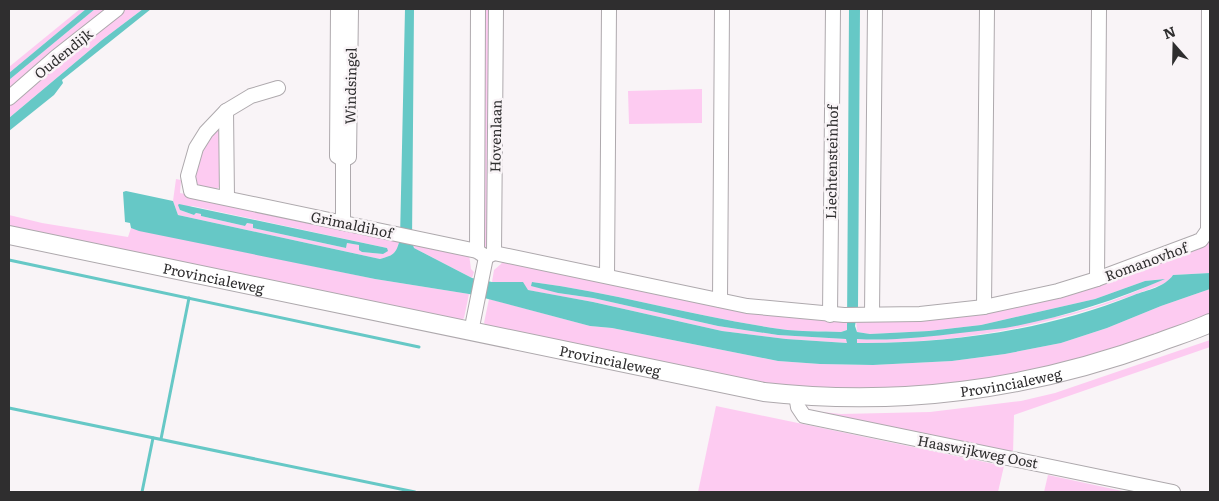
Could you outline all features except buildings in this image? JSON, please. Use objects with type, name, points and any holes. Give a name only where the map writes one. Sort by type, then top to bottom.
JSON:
[{"type":"main road","name":"Provincialeweg","points":[[9,236],[473,326],[764,392],[796,396],[904,397],[967,392],[1016,384],[1122,356],[1210,323]]},
{"type":"street","name":"Oudendijk","points":[[9,98],[56,57],[117,9]]},
{"type":"street","name":"Windsingel","points":[[338,9],[337,156],[344,160]]},
{"type":"street","name":"Windsingel","points":[[344,160],[349,157],[351,9]]},
{"type":"street","name":"Hovenlaan","points":[[478,9],[485,254]]},
{"type":"street","name":"Hovenlaan","points":[[473,326],[483,276],[485,254],[496,9]]},
{"type":"street","points":[[607,276],[608,9]]},
{"type":"street","points":[[720,300],[722,9]]},
{"type":"street","name":"Liechtensteinhof","points":[[833,9],[837,315]]},
{"type":"street","points":[[867,314],[875,9]]},
{"type":"street","points":[[984,307],[987,9]]},
{"type":"street","name":"Romanovhof","points":[[1098,279],[1099,9]]},
{"type":"street","name":"Romanovhof","points":[[837,315],[920,314],[984,307],[1058,291],[1098,279],[1201,240],[1208,230],[1209,9]]},
{"type":"street","name":"Grimaldihof","points":[[278,88],[251,96],[226,111],[206,132],[196,148],[188,176],[191,191],[418,238],[485,254]]},
{"type":"street","points":[[226,111],[227,198]]},
{"type":"street","name":"Windsingel","points":[[343,223],[344,160]]},
{"type":"street","points":[[485,254],[607,276],[747,306],[837,315]]},
{"type":"street","name":"Haaswijkweg Oost","points":[[796,396],[798,407],[804,416],[1173,492]]},
{"type":"shaded area","points":[[80,9],[86,9],[9,73],[9,67]]},
{"type":"shaded area","points":[[95,9],[111,9],[9,95],[9,80]]},
{"type":"shaded area","points":[[122,9],[143,9],[102,40],[9,118],[9,105]]},
{"type":"shaded area","points":[[483,9],[493,9],[491,246],[486,247],[481,245]]},
{"type":"shaded area","points":[[702,89],[702,123],[629,124],[628,91]]},
{"type":"shaded area","points":[[216,129],[220,130],[221,186],[215,189],[207,189],[193,183],[201,151]]},
{"type":"shaded area","points":[[176,179],[181,180],[180,193],[400,239],[394,253],[380,259],[178,215],[173,201]],"holes":[[[192,206],[387,248],[383,254],[362,252],[360,245],[347,243],[346,248],[253,228],[253,224],[247,223],[245,226],[201,216],[202,214],[196,213],[194,215],[180,210]]]},
{"type":"shaded area","points":[[9,215],[42,223],[128,237],[131,228],[375,279],[469,294],[464,318],[459,322],[9,229]]},
{"type":"shaded area","points":[[1210,234],[1210,273],[1173,275],[1168,282],[1091,309],[1054,320],[1016,328],[939,340],[857,343],[857,339],[904,338],[983,329],[1051,318],[1094,307],[1163,279],[1145,281],[1095,299],[981,325],[929,331],[870,334],[857,332],[856,319],[1017,305]]},
{"type":"shaded area","points":[[412,242],[469,254],[471,269],[474,272],[472,278],[414,248]]},
{"type":"shaded area","points":[[503,261],[702,303],[783,317],[847,320],[847,330],[841,332],[788,330],[718,318],[595,292],[532,282],[558,293],[593,298],[718,326],[778,335],[847,339],[847,343],[786,339],[722,331],[593,302],[527,290],[522,282],[492,282],[494,270]]},
{"type":"shaded area","points":[[1210,289],[1210,319],[1015,381],[866,393],[757,384],[548,341],[484,323],[489,299],[590,326],[612,328],[778,361],[873,365],[952,361],[1005,354],[1061,343],[1107,328]]},
{"type":"shaded area","points":[[1210,340],[1210,347],[1014,415],[1013,454],[812,411],[841,414],[930,412],[1021,401],[1055,393]]},
{"type":"shaded area","points":[[716,406],[1004,466],[998,492],[698,492]]},
{"type":"shaded area","points":[[1048,475],[1127,492],[1044,492]]},
{"type":"water","points":[[86,9],[95,9],[9,80],[9,73]]},
{"type":"water","points":[[143,9],[151,9],[62,80],[63,83],[54,95],[9,131],[9,118],[102,40]]},
{"type":"water","points":[[405,9],[414,9],[412,242],[414,248],[472,278],[492,282],[523,282],[528,290],[593,302],[722,331],[786,339],[847,343],[846,339],[778,335],[718,326],[531,286],[532,282],[563,287],[780,329],[841,332],[847,330],[849,9],[860,9],[858,307],[855,326],[857,332],[870,334],[929,331],[981,325],[1095,299],[1145,281],[1165,279],[1126,295],[1086,308],[1026,324],[921,337],[857,339],[857,343],[928,341],[1032,326],[1101,307],[1150,290],[1161,285],[1173,275],[1210,273],[1210,289],[1107,328],[1061,343],[1005,354],[952,361],[873,365],[820,364],[778,361],[612,328],[590,326],[469,294],[375,279],[139,231],[131,228],[130,223],[125,222],[123,192],[126,191],[173,201],[178,215],[380,259],[394,253],[400,239]]},
{"type":"water","points":[[179,204],[387,248],[388,251],[383,254],[362,252],[359,250],[359,245],[347,243],[346,248],[253,228],[253,224],[247,223],[245,226],[201,216],[201,214],[196,213],[194,215],[180,210]]},
{"type":"waterway","points":[[9,260],[419,347]]},
{"type":"waterway","points":[[161,439],[189,298]]},
{"type":"waterway","points":[[9,408],[415,492]]},
{"type":"waterway","points":[[142,492],[153,438]]}]
